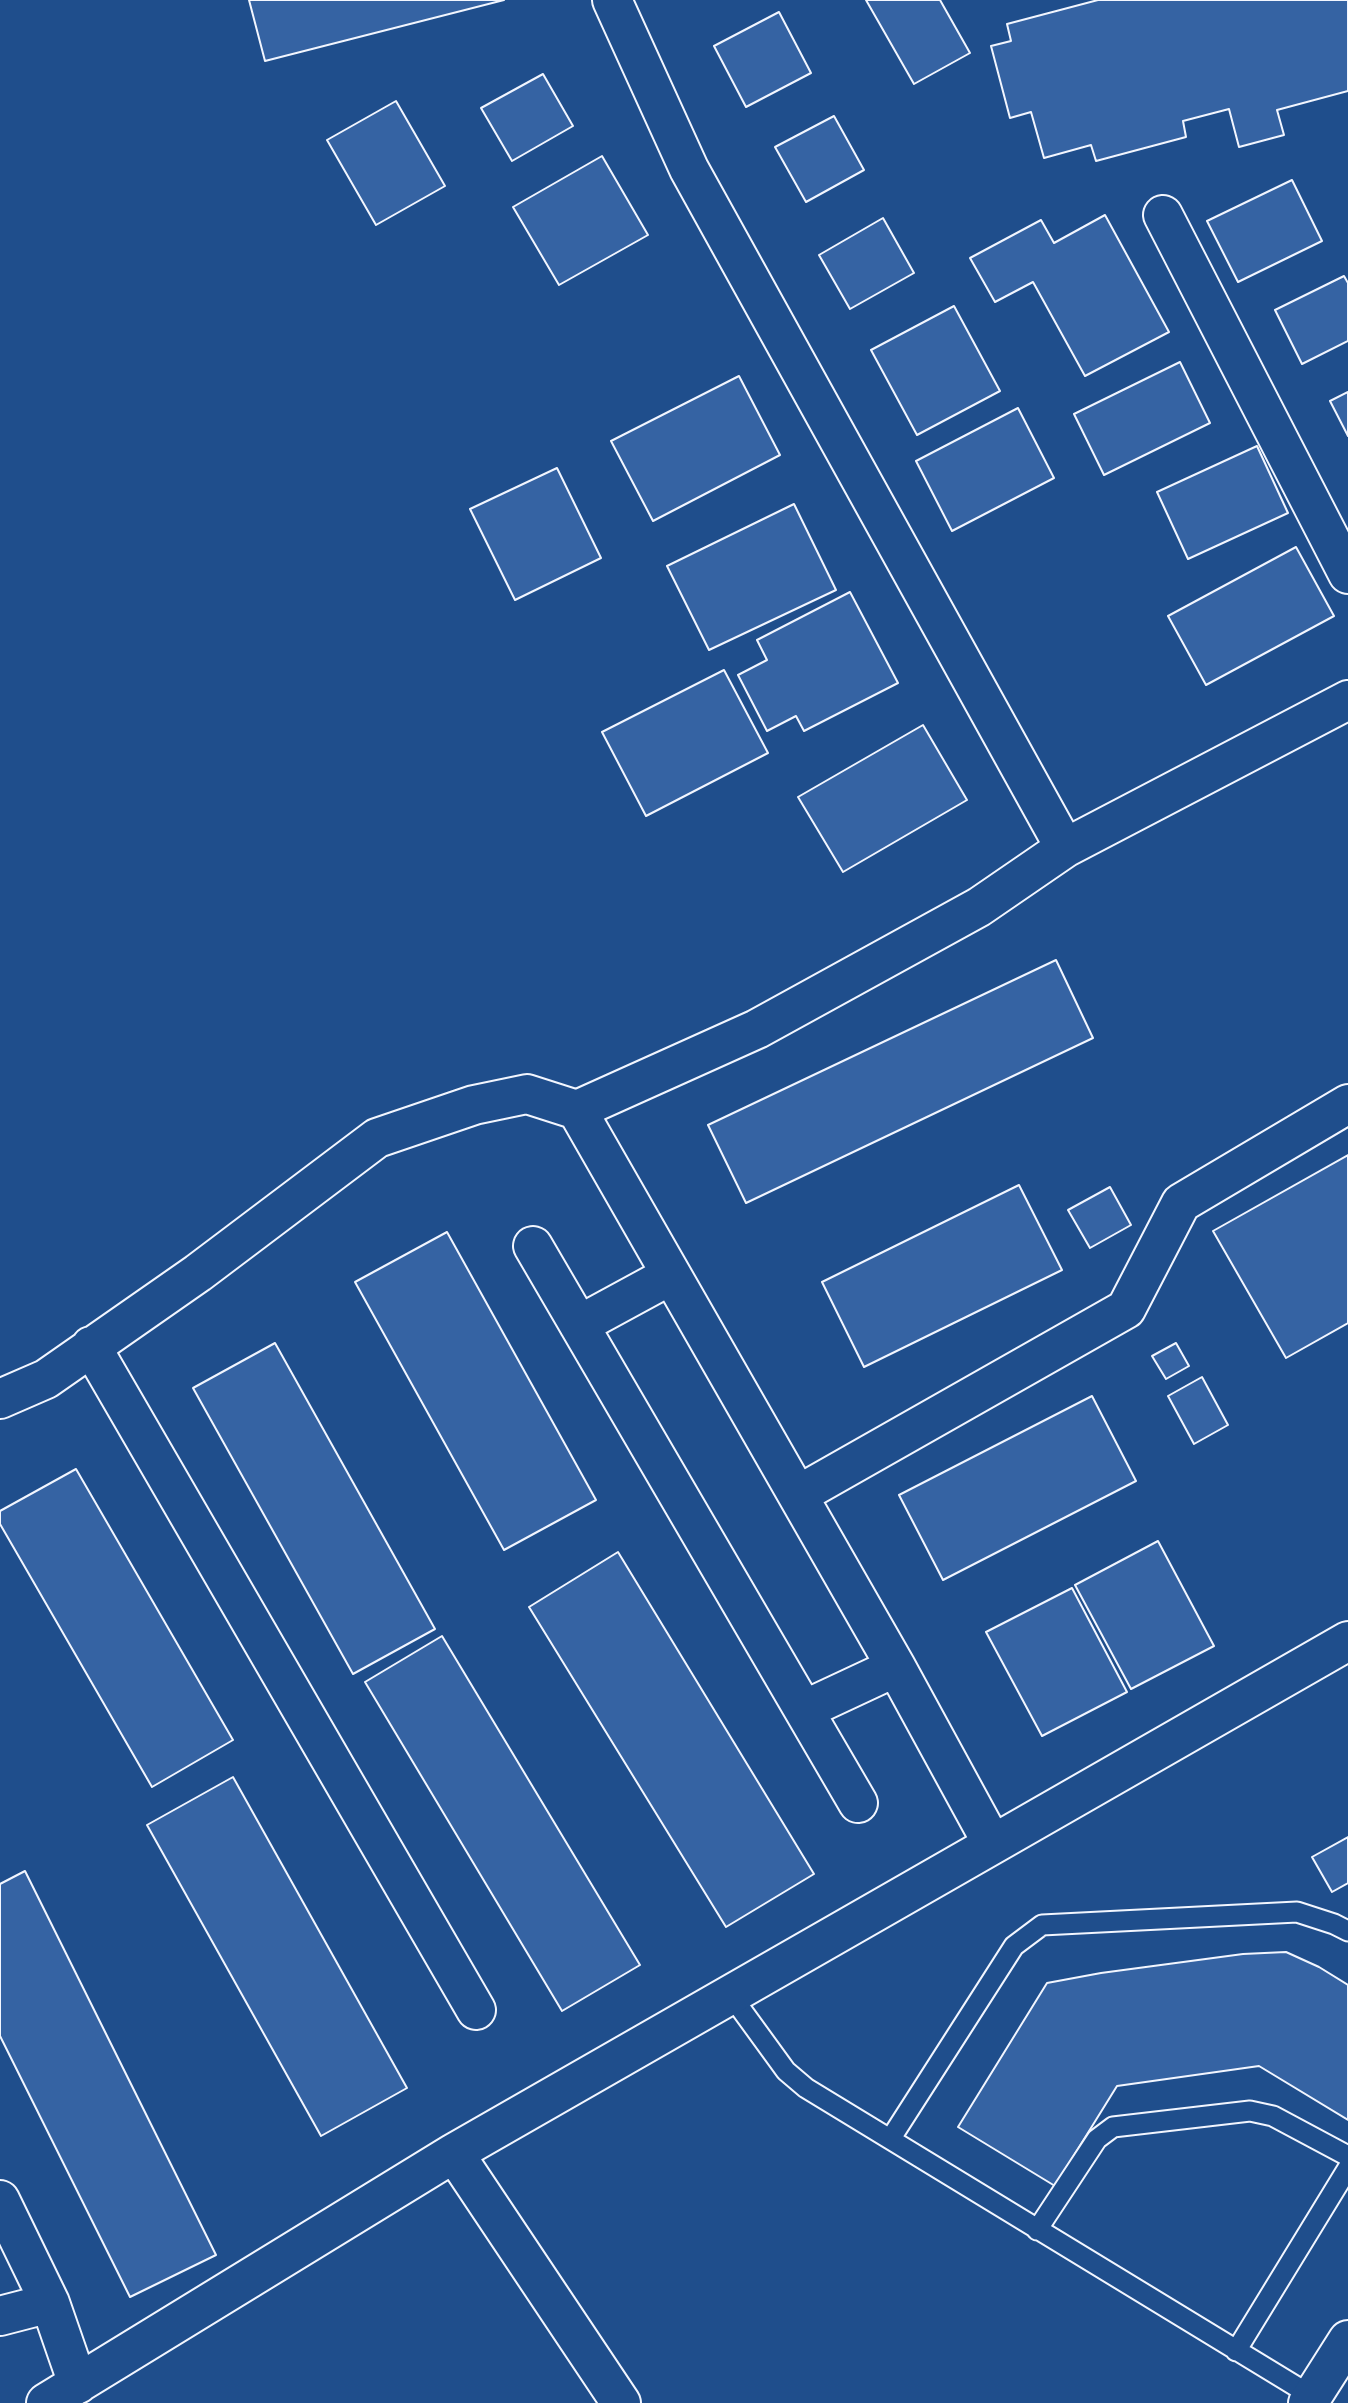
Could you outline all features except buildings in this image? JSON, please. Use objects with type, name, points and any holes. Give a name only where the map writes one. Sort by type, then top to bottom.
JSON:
[{"type":"street","points":[[612,0],[688,169],[1065,848]]},
{"type":"street","points":[[1163,215],[1348,574]]},
{"type":"street","points":[[0,1399],[46,1379],[198,1273],[377,1138],[474,1105],[527,1094],[577,1110],[757,1029],[979,907],[1065,848],[1348,700]]},
{"type":"street","points":[[798,1496],[1126,1309],[1181,1203],[1348,1104]]},
{"type":"street","points":[[577,1110],[896,1667],[992,1843]]},
{"type":"street","points":[[533,1246],[858,1803]]},
{"type":"street","points":[[579,1325],[671,1275]]},
{"type":"street","points":[[91,1346],[476,2010]]},
{"type":"street","points":[[46,2403],[454,2153],[1348,1640]]},
{"type":"street","points":[[804,1710],[896,1667]]},
{"type":"street","points":[[454,2153],[621,2403]]},
{"type":"street","points":[[0,2200],[50,2303],[79,2384]]},
{"type":"street","points":[[0,2316],[50,2303]]},
{"type":"street","points":[[1310,2399],[1348,2340]]},
{"type":"lane","points":[[891,2138],[1014,1946],[1042,1925],[1297,1912],[1348,1931]]},
{"type":"lane","points":[[730,1994],[786,2071],[806,2088],[1310,2399]]},
{"type":"lane","points":[[1037,2230],[1097,2139],[1113,2127],[1250,2111],[1273,2116],[1348,2155]]},
{"type":"lane","points":[[1236,2351],[1348,2168]]}]
